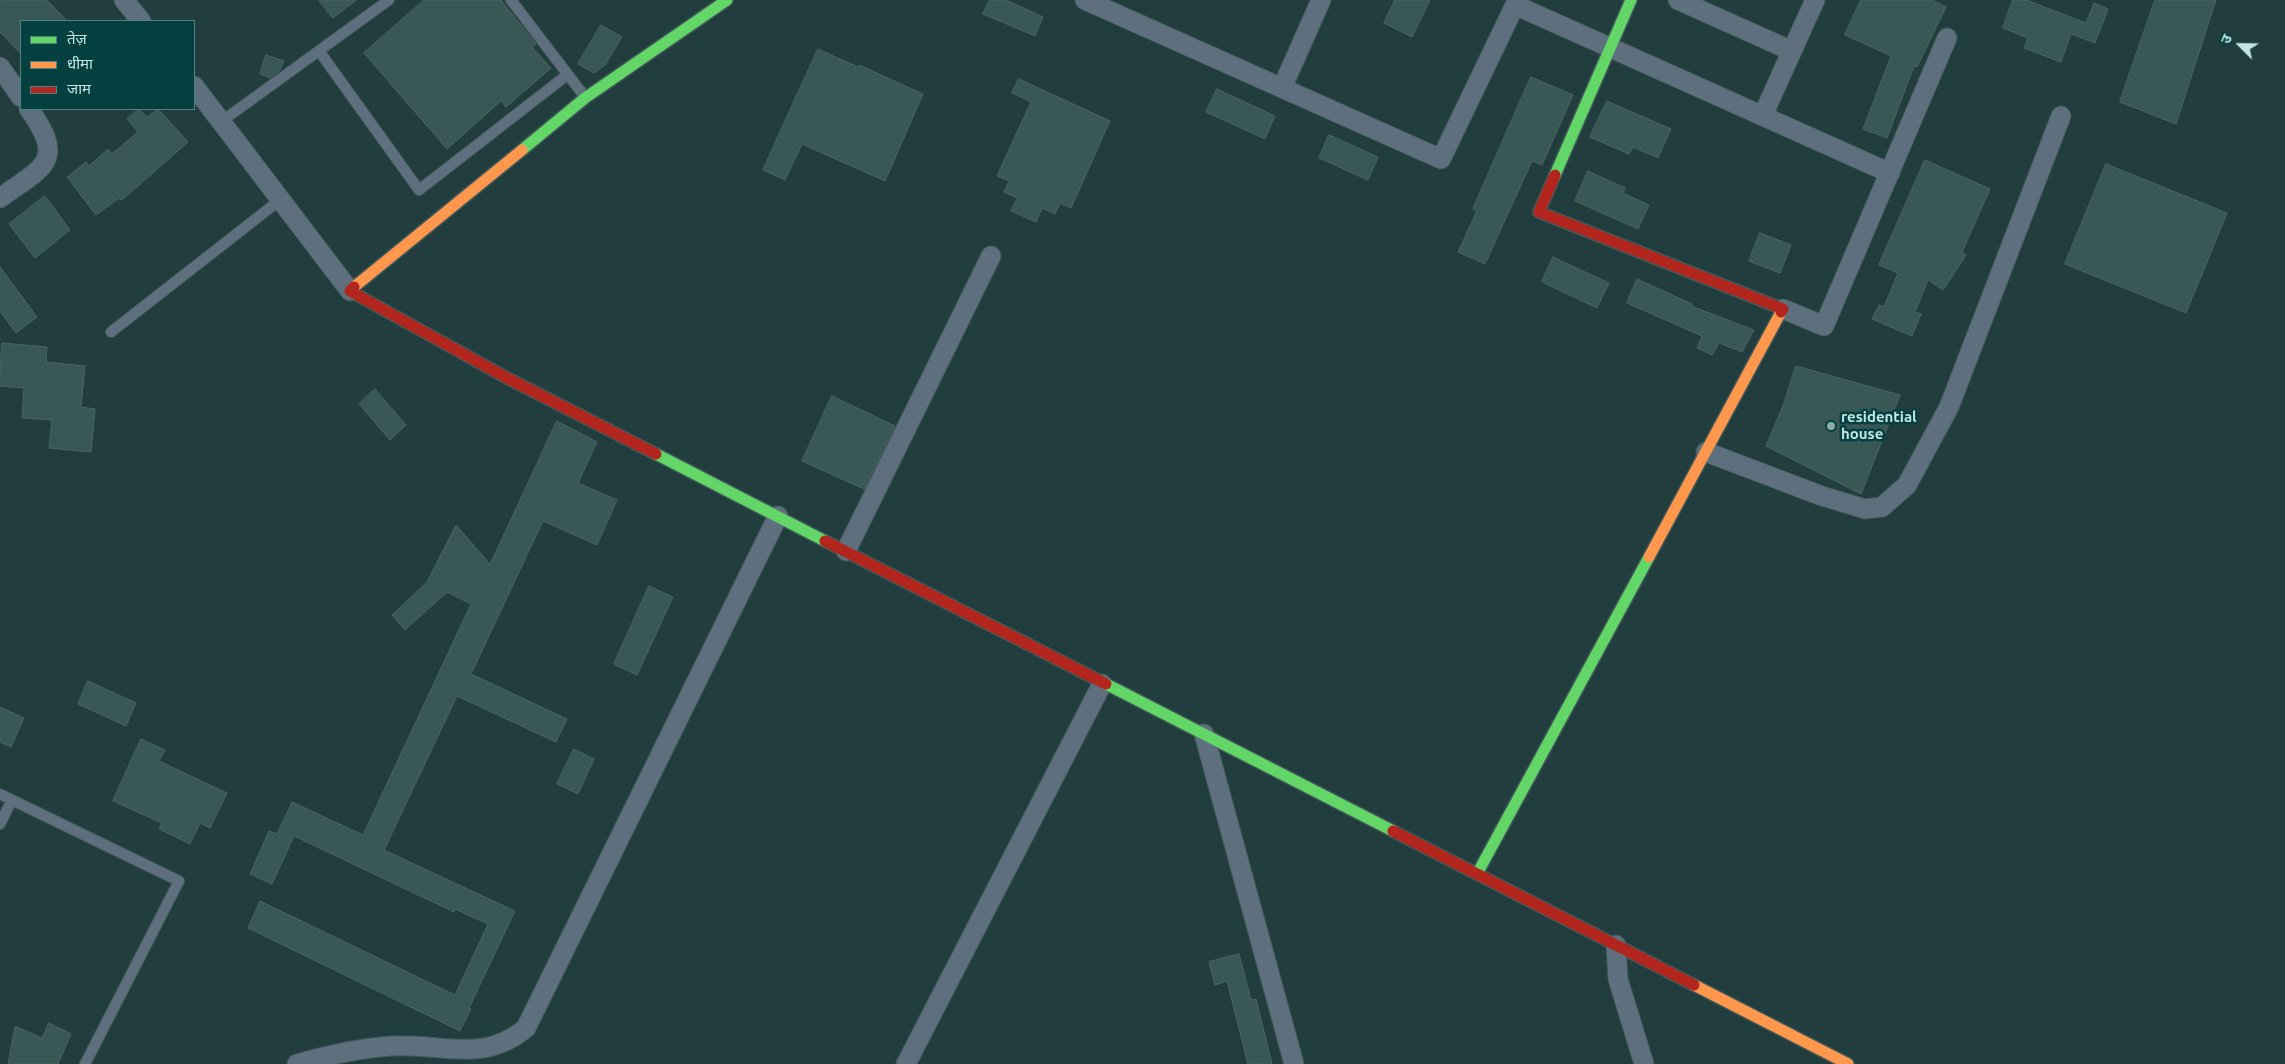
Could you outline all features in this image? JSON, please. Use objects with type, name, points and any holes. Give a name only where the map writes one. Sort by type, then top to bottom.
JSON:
[{"type":"street","points":[[124,0],[140,20]]},
{"type":"street","points":[[350,291],[585,98],[727,0]]},
{"type":"street","points":[[1085,0],[1441,159],[1516,2],[1610,48],[1890,173]]},
{"type":"street","points":[[1282,88],[1321,0]]},
{"type":"street","points":[[1631,0],[1539,212],[1824,326],[1947,38]]},
{"type":"street","points":[[1678,0],[1792,51]]},
{"type":"street","points":[[1763,116],[1815,0]]},
{"type":"street","points":[[0,67],[20,96]]},
{"type":"street","points":[[195,87],[350,291],[507,378],[1848,1064]]},
{"type":"street","points":[[0,198],[40,169],[48,159],[48,137],[31,110]]},
{"type":"street","points":[[1706,452],[1822,496],[1865,509],[1882,507],[1907,485],[1949,407],[2060,116]]},
{"type":"street","points":[[846,551],[991,256]]},
{"type":"street","points":[[1477,874],[1783,309]]},
{"type":"street","points":[[297,1064],[388,1046],[482,1050],[499,1047],[512,1040],[526,1028],[778,516]]},
{"type":"street","points":[[906,1064],[1102,684]]},
{"type":"street","points":[[1204,734],[1294,1064]]},
{"type":"street","points":[[1616,945],[1618,979],[1644,1064]]},
{"type":"lane","points":[[222,121],[389,0]]},
{"type":"lane","points":[[511,0],[585,98]]},
{"type":"lane","points":[[318,51],[419,190],[567,75]]},
{"type":"lane","points":[[111,332],[280,200]]},
{"type":"lane","points":[[0,794],[179,881],[85,1064]]},
{"type":"lane","points":[[0,824],[12,800]]},
{"type":"building","points":[[0,0],[47,0],[66,20],[20,20],[20,53],[0,32]]},
{"type":"building","points":[[319,0],[356,0],[333,18]]},
{"type":"building","points":[[424,0],[501,0],[536,44],[532,47],[551,68],[506,107],[501,101],[447,149],[364,53]]},
{"type":"building","points":[[990,0],[1006,0],[1043,17],[1035,36],[983,14]]},
{"type":"building","points":[[1395,0],[1430,0],[1412,37],[1384,23]]},
{"type":"building","points":[[1861,0],[1932,0],[1946,7],[1917,67],[1914,66],[1887,138],[1863,129],[1891,56],[1845,35]]},
{"type":"building","points":[[2013,0],[2026,0],[2086,23],[2094,3],[2108,9],[2095,43],[2071,34],[2061,62],[2024,48],[2028,38],[2003,28]]},
{"type":"building","points":[[2155,0],[2216,0],[2176,124],[2120,102]]},
{"type":"building","points":[[601,25],[622,37],[605,65],[594,73],[578,64]]},
{"type":"building","points":[[818,49],[923,94],[885,181],[802,144],[785,180],[763,170]]},
{"type":"building","points":[[266,55],[284,61],[280,70],[270,78],[260,74]]},
{"type":"building","points":[[1531,77],[1573,95],[1542,165],[1532,161],[1485,264],[1458,252],[1477,211],[1473,209]]},
{"type":"building","points":[[1019,79],[1110,121],[1071,208],[1060,203],[1055,214],[1042,208],[1036,222],[1011,211],[1017,198],[1004,192],[1009,181],[997,176],[1031,102],[1012,93]]},
{"type":"building","points":[[1217,89],[1275,116],[1265,139],[1206,112]]},
{"type":"building","points":[[1607,101],[1671,129],[1658,158],[1633,147],[1629,154],[1590,137]]},
{"type":"building","points":[[138,110],[147,117],[159,110],[188,142],[122,200],[119,198],[96,215],[67,177],[86,162],[89,166],[108,149],[112,154],[138,132],[127,119]]},
{"type":"building","points":[[1329,135],[1378,157],[1368,180],[1319,158]]},
{"type":"building","points":[[1925,160],[1990,189],[1962,252],[1966,255],[1943,290],[1928,280],[1915,312],[1921,314],[1912,336],[1872,319],[1879,305],[1884,307],[1898,273],[1879,265]]},
{"type":"building","points":[[2106,164],[2227,213],[2186,313],[2065,264]]},
{"type":"building","points":[[1588,171],[1625,188],[1623,193],[1649,205],[1638,229],[1575,201]]},
{"type":"building","points":[[45,196],[70,230],[35,258],[9,224]]},
{"type":"building","points":[[1760,233],[1791,245],[1780,273],[1749,261]]},
{"type":"building","points":[[1553,257],[1609,283],[1597,308],[1542,282]]},
{"type":"building","points":[[0,267],[37,317],[16,333],[0,311]]},
{"type":"building","points":[[1637,279],[1692,304],[1691,306],[1754,330],[1742,352],[1719,343],[1712,355],[1697,348],[1702,336],[1627,303]]},
{"type":"building","points":[[2,343],[47,347],[46,362],[85,366],[81,407],[95,409],[91,452],[49,448],[52,420],[22,418],[24,388],[0,386]]},
{"type":"building","name":"residential house","points":[[1796,366],[1900,395],[1861,494],[1766,446],[1783,406]]},
{"type":"building","points":[[375,389],[406,425],[390,440],[359,404]]},
{"type":"building","points":[[832,396],[895,426],[864,489],[802,461]]},
{"type":"building","points":[[557,421],[597,442],[578,483],[617,500],[597,545],[543,521],[471,674],[567,719],[556,742],[457,696],[384,850],[515,911],[460,1031],[248,928],[260,901],[455,995],[488,924],[455,909],[454,912],[294,836],[272,884],[250,874],[269,831],[277,834],[292,802],[363,835],[471,604],[447,592],[405,630],[392,615],[427,582],[456,525],[490,564]]},
{"type":"building","points":[[649,586],[673,597],[637,675],[614,664]]},
{"type":"building","points":[[88,681],[136,703],[126,726],[78,704]]},
{"type":"building","points":[[0,707],[24,718],[11,747],[0,742]]},
{"type":"building","points":[[141,739],[165,750],[159,761],[227,793],[210,828],[200,823],[190,844],[159,829],[162,823],[113,801]]},
{"type":"building","points":[[574,749],[594,759],[578,794],[557,784]]},
{"type":"building","points":[[1239,954],[1251,1000],[1256,999],[1272,1064],[1248,1064],[1227,981],[1215,985],[1209,962]]},
{"type":"building","points":[[49,1023],[71,1034],[58,1064],[8,1064],[15,1026],[42,1038]]},
{"type":"traffic: fast","points":[[522,150],[585,98],[727,0]]},
{"type":"traffic: fast","points":[[1555,175],[1631,0]]},
{"type":"traffic: fast","points":[[656,454],[825,541]]},
{"type":"traffic: fast","points":[[1477,874],[1649,557]]},
{"type":"traffic: fast","points":[[1106,684],[1393,831]]},
{"type":"traffic: slow","points":[[354,287],[522,150]]},
{"type":"traffic: slow","points":[[1649,557],[1781,312]]},
{"type":"traffic: slow","points":[[1694,985],[1848,1064]]},
{"type":"traffic: jam","points":[[1555,175],[1539,212],[1783,309],[1781,312]]},
{"type":"traffic: jam","points":[[354,287],[350,291],[507,378],[656,454]]},
{"type":"traffic: jam","points":[[825,541],[1106,684]]},
{"type":"traffic: jam","points":[[1393,831],[1694,985]]},
{"type":"place","name":"residential house","points":[[1831,426]]}]
